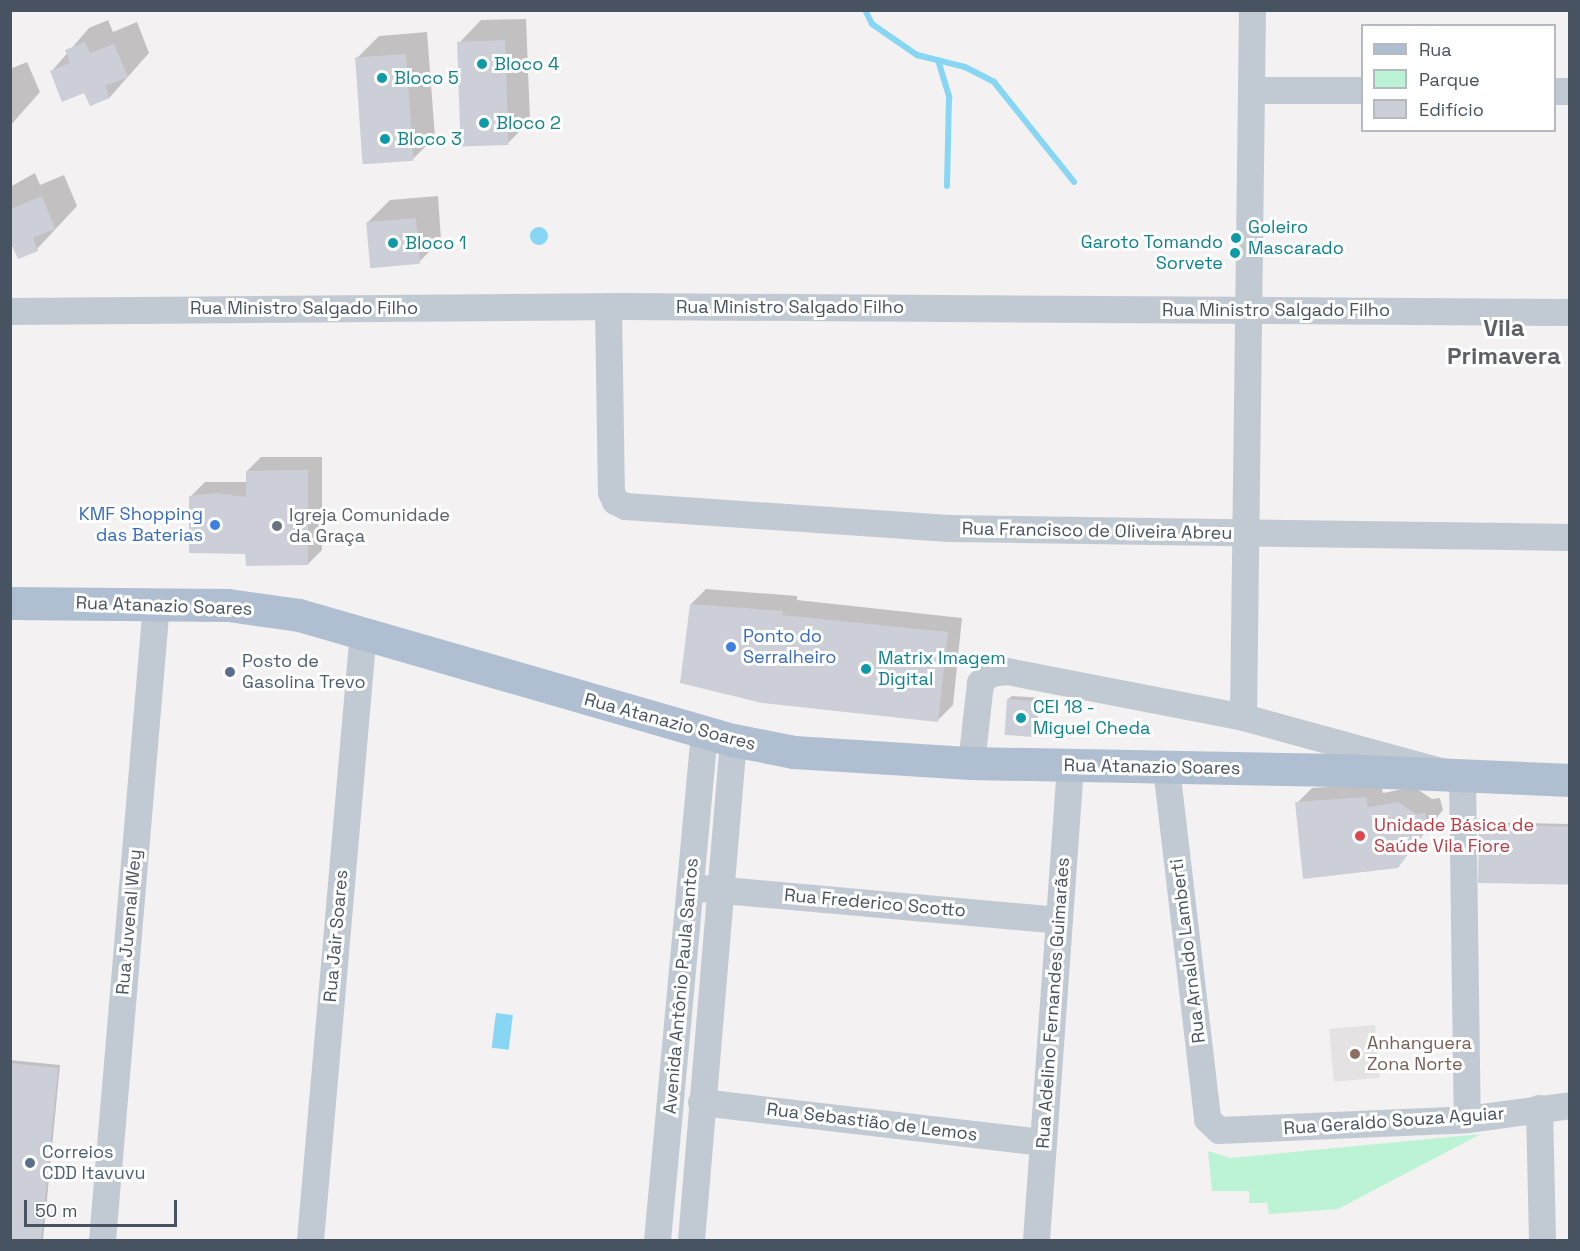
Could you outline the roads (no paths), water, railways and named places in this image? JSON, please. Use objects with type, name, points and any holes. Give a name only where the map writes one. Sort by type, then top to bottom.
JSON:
[{"type":"main road","name":"Rua Atanazio Soares","points":[[10,603],[228,605],[298,615],[363,631],[719,736],[794,752],[971,763],[1166,768],[1341,757],[1462,777],[1569,780]]},
{"type":"street","points":[[1243,717],[1252,10]]},
{"type":"street","points":[[1251,90],[1361,90]]},
{"type":"street","name":"Rua Ministro Salgado Filho","points":[[10,310],[608,306],[1569,312]]},
{"type":"street","name":"Rua Francisco de Oliveira Abreu","points":[[608,306],[611,492],[615,501],[625,506],[948,528],[1246,535],[1569,537]]},
{"type":"street","name":"Rua Juvenal Wey","points":[[102,1240],[156,603]]},
{"type":"street","name":"Rua Jair Soares","points":[[310,1240],[363,631]]},
{"type":"street","points":[[971,763],[980,683],[989,673],[1007,671],[1243,717],[1341,757]]},
{"type":"street","name":"Avenida Antônio Paula Santos","points":[[657,1240],[690,888],[719,736]]},
{"type":"street","name":"Avenida Antônio Paula Santos","points":[[691,1240],[719,889],[719,736]]},
{"type":"street","name":"Rua Adelino Fernandes Guimarães","points":[[1036,1240],[1070,766]]},
{"type":"street","name":"Rua Arnaldo Lamberti","points":[[1166,768],[1208,1119],[1219,1130]]},
{"type":"street","points":[[1462,777],[1467,1119]]},
{"type":"street","name":"Rua Frederico Scotto","points":[[690,888],[1059,920]]},
{"type":"street","name":"Rua Sebastião de Lemos","points":[[701,1102],[1043,1142]]},
{"type":"street","name":"Rua Geraldo Souza Aguiar","points":[[1219,1130],[1467,1119],[1569,1105]]},
{"type":"street","points":[[1539,1108],[1542,1240]]},
{"type":"water","points":[[535,227],[543,227],[548,232],[546,243],[535,245],[530,240],[530,232]]},
{"type":"water","points":[[496,1013],[513,1015],[509,1050],[492,1048]]},
{"type":"waterway","points":[[865,10],[872,24],[917,55],[965,67],[994,82],[1074,182]]},
{"type":"waterway","points":[[938,60],[949,97],[947,186]]},
{"type":"place","name":"Bloco 4","points":[[482,64]]},
{"type":"place","name":"Bloco 5","points":[[382,78]]},
{"type":"place","name":"Bloco 2","points":[[484,123]]},
{"type":"place","name":"Bloco 3","points":[[385,139]]},
{"type":"place","name":"Goleiro Mascarado","points":[[1236,238]]},
{"type":"place","name":"Bloco 1","points":[[393,243]]},
{"type":"place","name":"Garoto Tomando Sorvete","points":[[1235,253]]},
{"type":"place","name":"KMF Shopping das Baterias","points":[[215,525]]},
{"type":"place","name":"Igreja Comunidade da Graça","points":[[277,526]]},
{"type":"place","name":"Ponto do Serralheiro","points":[[731,647]]},
{"type":"place","name":"Matrix Imagem Digital","points":[[866,669]]},
{"type":"place","name":"Posto de Gasolina Trevo","points":[[230,672]]},
{"type":"place","name":"CEI 18 - Miguel Cheda","points":[[1021,718]]},
{"type":"place","name":"Unidade Básica de Saúde Vila Fiore","points":[[1360,836]]},
{"type":"place","name":"Anhanguera Zona Norte","points":[[1355,1054]]},
{"type":"place","name":"Correios CDD Itavuvu","points":[[30,1163]]},
{"type":"district","name":"Vila Primavera","points":[[1504,342]]}]
